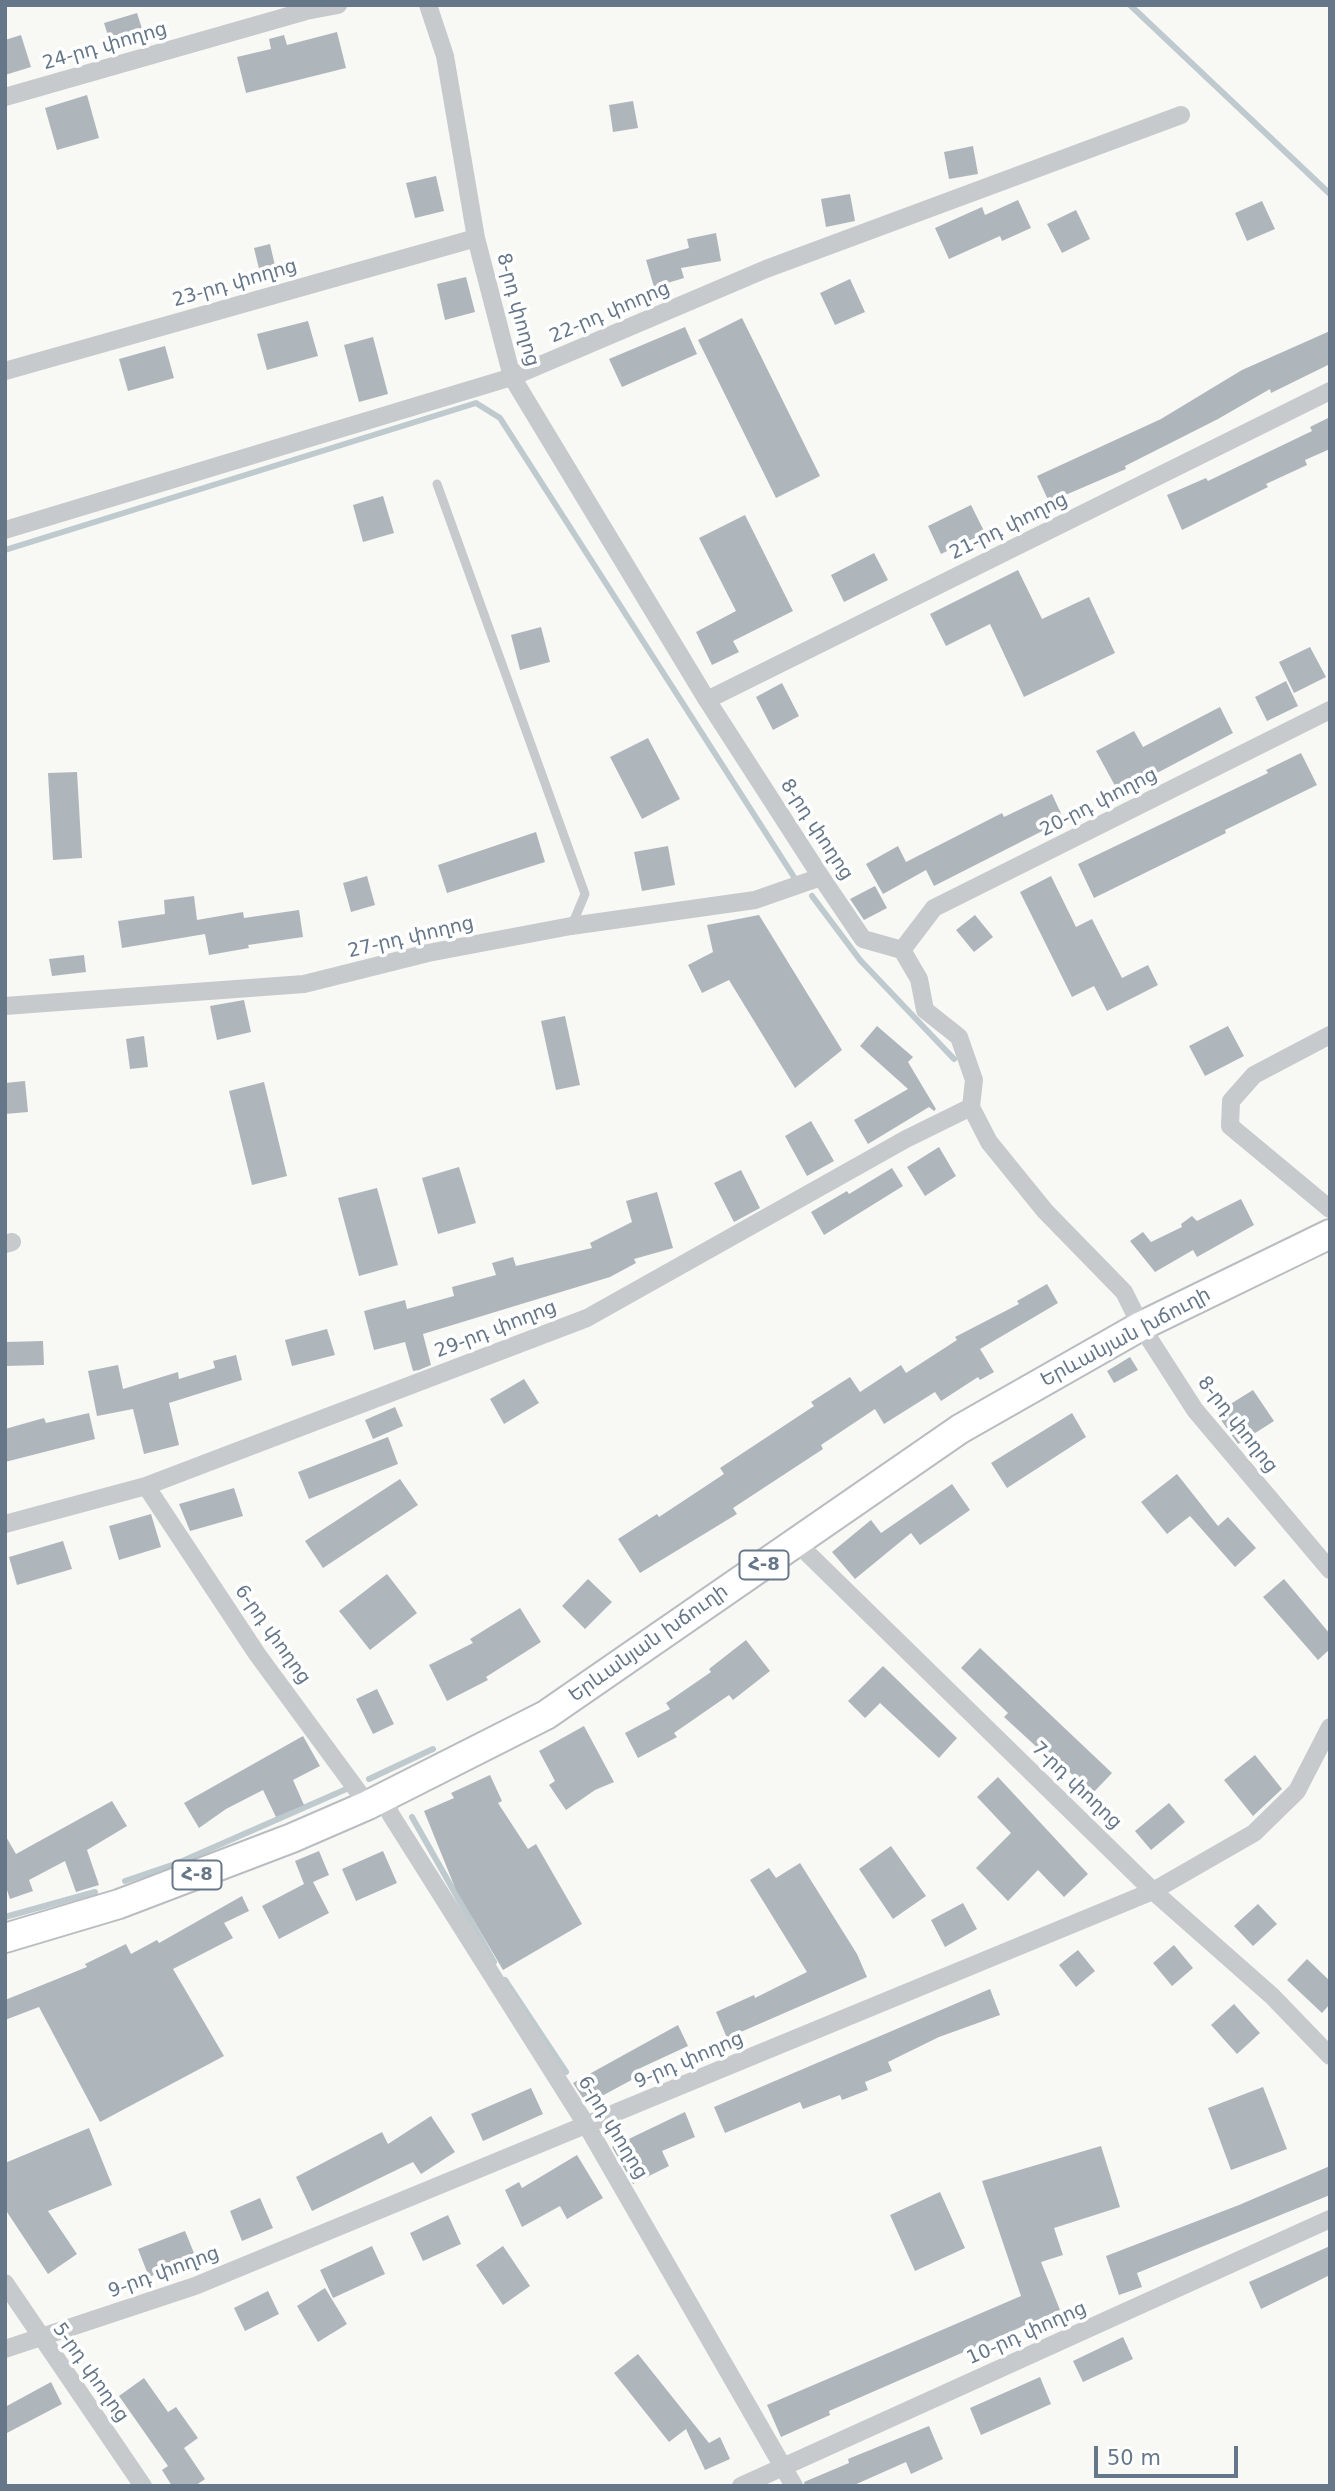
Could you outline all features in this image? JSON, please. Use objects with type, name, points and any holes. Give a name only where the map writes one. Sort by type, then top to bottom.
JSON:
[{"type":"main road","name":"Երևանյան խճուղի","points":[[5,1938],[119,1904],[241,1859],[376,1801],[546,1715],[960,1429],[1141,1326],[1330,1234]]},
{"type":"street","name":"24-րդ փողոց","points":[[5,97],[306,11],[338,5]]},
{"type":"street","name":"8-րդ փողոց","points":[[428,5],[445,56],[476,238],[512,377],[707,700],[821,877],[863,939],[902,950],[919,979],[926,1010],[959,1037],[974,1080],[971,1107],[989,1142],[1045,1211],[1124,1292],[1141,1326],[1195,1410],[1330,1570]]},
{"type":"street","name":"22-րդ փողոց","points":[[5,530],[512,377],[766,269],[1181,115]]},
{"type":"street","name":"23-րդ փողոց","points":[[5,371],[476,238]]},
{"type":"street","name":"21-րդ փողոց","points":[[707,700],[1330,391]]},
{"type":"street","name":"20-րդ փողոց","points":[[902,950],[934,908],[1330,710]]},
{"type":"street","name":"27-րդ փողոց","points":[[5,1006],[304,984],[428,953],[571,926],[755,900],[821,877]]},
{"type":"street","points":[[1330,1035],[1254,1075],[1231,1101],[1230,1126],[1330,1209]]},
{"type":"street","name":"29-րդ փողոց","points":[[5,1524],[146,1486],[587,1318],[906,1139],[971,1107]]},
{"type":"street","name":"6-րդ փողոց","points":[[146,1486],[257,1654],[376,1801],[391,1815],[587,2126],[794,2486]]},
{"type":"street","name":"7-րդ փողոց","points":[[796,1542],[1153,1891],[1272,1996],[1330,2056]]},
{"type":"street","name":"9-րդ փողոց","points":[[5,2349],[195,2286],[1153,1891],[1254,1833],[1297,1791],[1330,1727]]},
{"type":"street","name":"10-րդ փողոց","points":[[741,2486],[1330,2220]]},
{"type":"street","name":"5-րդ փողոց","points":[[5,2283],[143,2486]]},
{"type":"lane","points":[[437,484],[585,894],[571,926]]},
{"type":"building","points":[[137,13],[145,38],[112,48],[104,23]]},
{"type":"building","points":[[337,32],[346,68],[246,93],[237,57],[271,49],[269,39],[284,35],[287,45]]},
{"type":"building","points":[[21,35],[31,67],[5,75],[5,40]]},
{"type":"building","points":[[87,95],[99,138],[57,150],[45,108]]},
{"type":"building","points":[[633,101],[638,128],[613,132],[609,105]]},
{"type":"building","points":[[973,146],[978,174],[949,179],[944,152]]},
{"type":"building","points":[[436,176],[444,211],[415,218],[406,183]]},
{"type":"building","points":[[850,194],[855,221],[826,227],[821,199]]},
{"type":"building","points":[[1018,200],[1031,228],[1002,241],[1000,236],[949,259],[935,228],[982,207],[985,215]]},
{"type":"building","points":[[1262,201],[1275,229],[1247,241],[1235,213]]},
{"type":"building","points":[[1076,210],[1090,239],[1062,253],[1047,224]]},
{"type":"building","points":[[716,233],[721,261],[681,268],[684,278],[654,287],[646,260],[689,248],[687,239]]},
{"type":"building","points":[[270,244],[276,270],[260,273],[254,248]]},
{"type":"building","points":[[466,277],[475,312],[445,320],[437,284]]},
{"type":"building","points":[[850,279],[865,312],[835,325],[820,293]]},
{"type":"building","points":[[742,318],[820,476],[776,498],[698,340]]},
{"type":"building","points":[[308,321],[318,356],[267,370],[257,334]]},
{"type":"building","points":[[685,327],[697,354],[622,387],[609,359]]},
{"type":"building","points":[[1330,331],[1330,364],[1271,393],[1270,389],[1218,419],[1125,466],[1126,469],[1049,502],[1037,476],[1161,419],[1242,370]]},
{"type":"building","points":[[373,337],[388,394],[359,402],[344,345]]},
{"type":"building","points":[[165,346],[174,378],[128,391],[119,359]]},
{"type":"building","points":[[1330,417],[1330,449],[1305,460],[1307,465],[1266,484],[1268,487],[1182,530],[1167,495],[1206,478],[1208,481],[1312,431],[1310,427]]},
{"type":"building","points":[[383,496],[394,533],[363,542],[353,505]]},
{"type":"building","points":[[971,505],[985,533],[941,554],[928,526]]},
{"type":"building","points":[[745,515],[793,611],[733,641],[739,652],[712,665],[696,632],[736,611],[699,538]]},
{"type":"building","points":[[874,553],[888,580],[844,602],[831,575]]},
{"type":"building","points":[[1018,570],[1042,619],[1089,597],[1115,653],[1024,697],[990,624],[946,646],[930,614]]},
{"type":"building","points":[[541,627],[550,662],[520,670],[511,635]]},
{"type":"building","points":[[1310,647],[1326,677],[1294,693],[1279,662]]},
{"type":"building","points":[[1286,681],[1298,706],[1267,721],[1255,697]]},
{"type":"building","points":[[782,683],[799,716],[773,730],[756,697]]},
{"type":"building","points":[[1220,707],[1233,733],[1119,793],[1096,751],[1134,731],[1143,747]]},
{"type":"building","points":[[648,738],[680,799],[642,819],[610,757]]},
{"type":"building","points":[[1301,753],[1317,785],[1094,898],[1078,864],[1268,773],[1266,770]]},
{"type":"building","points":[[77,772],[82,858],[53,860],[48,773]]},
{"type":"building","points":[[1052,794],[1064,820],[934,886],[926,870],[883,894],[866,864],[898,846],[906,862],[1002,813],[1004,817]]},
{"type":"building","points":[[536,832],[545,862],[447,893],[438,865]]},
{"type":"building","points":[[668,846],[675,885],[642,891],[634,852]]},
{"type":"building","points":[[367,876],[375,905],[351,912],[343,883]]},
{"type":"building","points":[[1051,876],[1076,927],[1092,919],[1122,978],[1148,965],[1158,985],[1107,1011],[1094,986],[1072,997],[1020,892]]},
{"type":"building","points":[[875,886],[887,908],[864,920],[850,899]]},
{"type":"building","points":[[194,896],[197,920],[243,912],[244,918],[299,910],[303,937],[248,945],[249,948],[209,955],[205,934],[122,948],[118,921],[165,914],[164,900]]},
{"type":"building","points":[[759,915],[842,1050],[795,1088],[729,980],[702,993],[688,965],[713,952],[707,925]]},
{"type":"building","points":[[975,915],[993,937],[974,952],[956,930]]},
{"type":"building","points":[[84,955],[86,972],[52,976],[49,959]]},
{"type":"building","points":[[244,1000],[251,1032],[217,1040],[210,1006]]},
{"type":"building","points":[[565,1016],[580,1085],[556,1090],[541,1021]]},
{"type":"building","points":[[877,1026],[913,1057],[908,1062],[936,1109],[934,1111],[929,1107],[868,1144],[854,1120],[908,1089],[860,1046]]},
{"type":"building","points":[[1228,1026],[1244,1056],[1205,1076],[1189,1046]]},
{"type":"building","points":[[144,1036],[148,1067],[130,1069],[126,1039]]},
{"type":"building","points":[[25,1081],[28,1112],[5,1114],[5,1083]]},
{"type":"building","points":[[264,1082],[287,1176],[252,1185],[229,1091]]},
{"type":"building","points":[[811,1121],[834,1161],[807,1176],[785,1136]]},
{"type":"building","points":[[939,1147],[956,1176],[925,1196],[907,1167]]},
{"type":"building","points":[[459,1167],[476,1223],[438,1234],[422,1178]]},
{"type":"building","points":[[892,1168],[903,1186],[824,1235],[811,1212],[847,1191],[849,1194]]},
{"type":"building","points":[[741,1170],[760,1208],[734,1222],[714,1183]]},
{"type":"building","points":[[377,1188],[398,1265],[359,1276],[338,1198]]},
{"type":"building","points":[[657,1192],[673,1248],[634,1259],[636,1263],[610,1277],[423,1334],[431,1365],[419,1370],[413,1371],[405,1342],[374,1350],[364,1311],[405,1300],[407,1309],[454,1296],[452,1287],[496,1275],[492,1263],[513,1257],[516,1266],[592,1248],[590,1243],[632,1222],[626,1201]]},
{"type":"building","points":[[1241,1199],[1254,1225],[1197,1257],[1193,1250],[1155,1272],[1130,1241],[1143,1232],[1151,1242],[1182,1227],[1181,1224],[1192,1216],[1197,1221]]},
{"type":"building","points":[[1047,1284],[1058,1303],[980,1349],[994,1372],[980,1380],[978,1377],[941,1401],[935,1392],[884,1424],[875,1409],[821,1445],[823,1449],[733,1508],[737,1514],[640,1573],[618,1539],[657,1514],[659,1517],[724,1474],[720,1468],[814,1406],[811,1402],[850,1377],[860,1392],[901,1365],[906,1373],[957,1340],[955,1337],[1019,1304],[1017,1301]]},
{"type":"building","points":[[327,1329],[335,1355],[292,1366],[285,1340]]},
{"type":"building","points":[[43,1341],[44,1365],[5,1366],[5,1342]]},
{"type":"building","points":[[236,1355],[242,1380],[169,1403],[179,1445],[144,1454],[133,1409],[97,1416],[88,1371],[118,1365],[123,1389],[178,1372],[179,1379],[215,1368],[213,1361]]},
{"type":"building","points":[[1130,1357],[1138,1370],[1114,1383],[1107,1371]]},
{"type":"building","points":[[524,1379],[539,1403],[504,1424],[490,1399]]},
{"type":"building","points":[[1253,1390],[1274,1421],[1238,1444],[1216,1413]]},
{"type":"building","points":[[395,1407],[403,1426],[373,1439],[365,1420]]},
{"type":"building","points":[[89,1413],[95,1439],[5,1462],[5,1429],[44,1418],[46,1423]]},
{"type":"building","points":[[1072,1413],[1086,1437],[1007,1488],[991,1463]]},
{"type":"building","points":[[388,1437],[398,1464],[309,1499],[298,1472]]},
{"type":"building","points":[[1177,1474],[1218,1526],[1228,1517],[1256,1548],[1235,1567],[1190,1516],[1167,1534],[1141,1502]]},
{"type":"building","points":[[400,1479],[418,1505],[323,1568],[305,1541]]},
{"type":"building","points":[[952,1484],[970,1510],[920,1545],[911,1533],[855,1579],[832,1552],[871,1520],[881,1533]]},
{"type":"building","points":[[234,1488],[243,1516],[190,1531],[179,1504]]},
{"type":"building","points":[[151,1514],[161,1547],[119,1560],[109,1526]]},
{"type":"building","points":[[63,1541],[72,1569],[17,1585],[9,1557]]},
{"type":"building","points":[[387,1574],[417,1613],[370,1650],[339,1611]]},
{"type":"building","points":[[588,1579],[612,1602],[585,1629],[562,1606]]},
{"type":"building","points":[[1284,1579],[1330,1634],[1330,1649],[1318,1660],[1263,1597]]},
{"type":"building","points":[[520,1608],[541,1642],[486,1677],[488,1680],[447,1701],[429,1665],[473,1643],[470,1639]]},
{"type":"building","points":[[746,1640],[770,1671],[733,1700],[729,1695],[674,1733],[677,1737],[638,1758],[625,1733],[670,1709],[666,1703],[711,1672],[709,1669]]},
{"type":"building","points":[[980,1648],[1112,1773],[1092,1794],[1044,1747],[1041,1751],[1004,1717],[1008,1713],[961,1668]]},
{"type":"building","points":[[883,1666],[957,1738],[939,1758],[880,1703],[865,1718],[848,1701]]},
{"type":"building","points":[[377,1689],[394,1724],[373,1734],[356,1699]]},
{"type":"building","points":[[584,1726],[614,1782],[595,1790],[566,1810],[549,1785],[555,1781],[539,1751]]},
{"type":"building","points":[[303,1736],[320,1766],[293,1780],[304,1805],[276,1817],[263,1790],[226,1809],[199,1828],[184,1803]]},
{"type":"building","points":[[1255,1755],[1282,1789],[1253,1816],[1224,1780]]},
{"type":"building","points":[[490,1775],[502,1801],[498,1803],[528,1849],[536,1844],[582,1924],[503,1970],[456,1890],[424,1811],[454,1798],[451,1793]]},
{"type":"building","points":[[998,1777],[1088,1874],[1064,1897],[1038,1870],[1008,1901],[976,1868],[1011,1833],[977,1797]]},
{"type":"building","points":[[112,1801],[127,1826],[87,1850],[99,1885],[76,1892],[65,1861],[29,1880],[33,1891],[10,1899],[5,1884],[5,1835],[16,1854]]},
{"type":"building","points":[[1169,1803],[1185,1822],[1151,1850],[1135,1831]]},
{"type":"building","points":[[891,1846],[926,1896],[893,1919],[859,1869]]},
{"type":"building","points":[[319,1851],[329,1875],[313,1882],[329,1913],[279,1939],[262,1906],[304,1884],[295,1861]]},
{"type":"building","points":[[383,1851],[397,1883],[356,1901],[342,1869]]},
{"type":"building","points":[[800,1863],[857,1954],[867,1977],[727,2038],[716,2012],[754,1995],[755,1998],[807,1972],[750,1880],[769,1868],[776,1878]]},
{"type":"building","points":[[242,1896],[249,1911],[224,1923],[233,1938],[173,1969],[224,2056],[100,2122],[39,2007],[5,2020],[5,2000],[87,1967],[85,1964],[126,1944],[131,1954],[157,1940],[159,1943]]},
{"type":"building","points":[[963,1903],[977,1929],[945,1947],[931,1920]]},
{"type":"building","points":[[1258,1904],[1277,1924],[1253,1946],[1234,1926]]},
{"type":"building","points":[[1174,1945],[1193,1968],[1172,1986],[1153,1963]]},
{"type":"building","points":[[1078,1950],[1095,1971],[1076,1987],[1059,1965]]},
{"type":"building","points":[[1307,1959],[1330,1981],[1330,2004],[1322,2013],[1287,1980]]},
{"type":"building","points":[[990,1989],[1000,2015],[939,2037],[888,2062],[892,2071],[865,2082],[868,2090],[842,2100],[840,2095],[803,2109],[800,2102],[725,2133],[714,2107]]},
{"type":"building","points":[[1234,2004],[1260,2033],[1237,2054],[1211,2025]]},
{"type":"building","points":[[678,2025],[688,2046],[634,2071],[637,2077],[587,2104],[573,2083]]},
{"type":"building","points":[[1263,2087],[1287,2149],[1231,2170],[1208,2108]]},
{"type":"building","points":[[531,2088],[543,2114],[483,2141],[471,2114]]},
{"type":"building","points":[[685,2112],[695,2137],[662,2151],[669,2166],[633,2184],[612,2147]]},
{"type":"building","points":[[431,2116],[455,2152],[421,2174],[413,2162],[312,2211],[296,2177],[382,2132],[388,2144]]},
{"type":"building","points":[[89,2128],[112,2185],[48,2211],[77,2254],[48,2274],[5,2209],[5,2163]]},
{"type":"building","points":[[1101,2146],[1120,2207],[1054,2228],[1063,2255],[1041,2262],[1060,2310],[829,2411],[830,2415],[781,2437],[767,2405],[1021,2296],[982,2181]]},
{"type":"building","points":[[577,2155],[603,2198],[567,2219],[560,2206],[522,2227],[505,2190],[519,2182],[522,2188]]},
{"type":"building","points":[[1330,2166],[1330,2195],[1137,2273],[1142,2287],[1119,2295],[1106,2256],[1239,2205]]},
{"type":"building","points":[[940,2192],[965,2248],[915,2271],[890,2215]]},
{"type":"building","points":[[260,2198],[273,2228],[242,2241],[230,2211]]},
{"type":"building","points":[[448,2215],[461,2244],[423,2261],[410,2233]]},
{"type":"building","points":[[185,2231],[196,2258],[149,2277],[138,2249]]},
{"type":"building","points":[[372,2246],[385,2274],[333,2298],[320,2270]]},
{"type":"building","points":[[503,2246],[530,2286],[503,2305],[476,2265]]},
{"type":"building","points":[[1330,2246],[1330,2275],[1261,2309],[1249,2282]]},
{"type":"building","points":[[325,2288],[347,2324],[318,2342],[297,2306]]},
{"type":"building","points":[[268,2291],[279,2314],[245,2331],[234,2308]]},
{"type":"building","points":[[1123,2337],[1133,2359],[1083,2382],[1073,2361]]},
{"type":"building","points":[[638,2354],[709,2443],[720,2437],[730,2459],[705,2470],[686,2429],[669,2442],[614,2373]]},
{"type":"building","points":[[1040,2377],[1051,2404],[981,2435],[970,2408]]},
{"type":"building","points":[[144,2378],[168,2412],[176,2407],[198,2438],[184,2448],[205,2479],[195,2486],[172,2486],[162,2470],[168,2466],[119,2396]]},
{"type":"building","points":[[51,2382],[62,2404],[5,2434],[5,2407]]},
{"type":"building","points":[[929,2426],[943,2459],[911,2474],[906,2462],[852,2486],[805,2486],[804,2482],[849,2463],[848,2459]]},
{"type":"waterway","points":[[1130,5],[1330,194]]},
{"type":"waterway","points":[[5,550],[476,403],[500,418],[794,877]]},
{"type":"waterway","points":[[812,896],[860,960],[954,1059]]},
{"type":"waterway","points":[[369,1779],[433,1749]]},
{"type":"waterway","points":[[125,1881],[178,1863],[351,1787]]},
{"type":"waterway","points":[[412,1817],[494,1962]]},
{"type":"waterway","points":[[5,1917],[95,1892]]},
{"type":"waterway","points":[[505,1980],[566,2072]]}]
